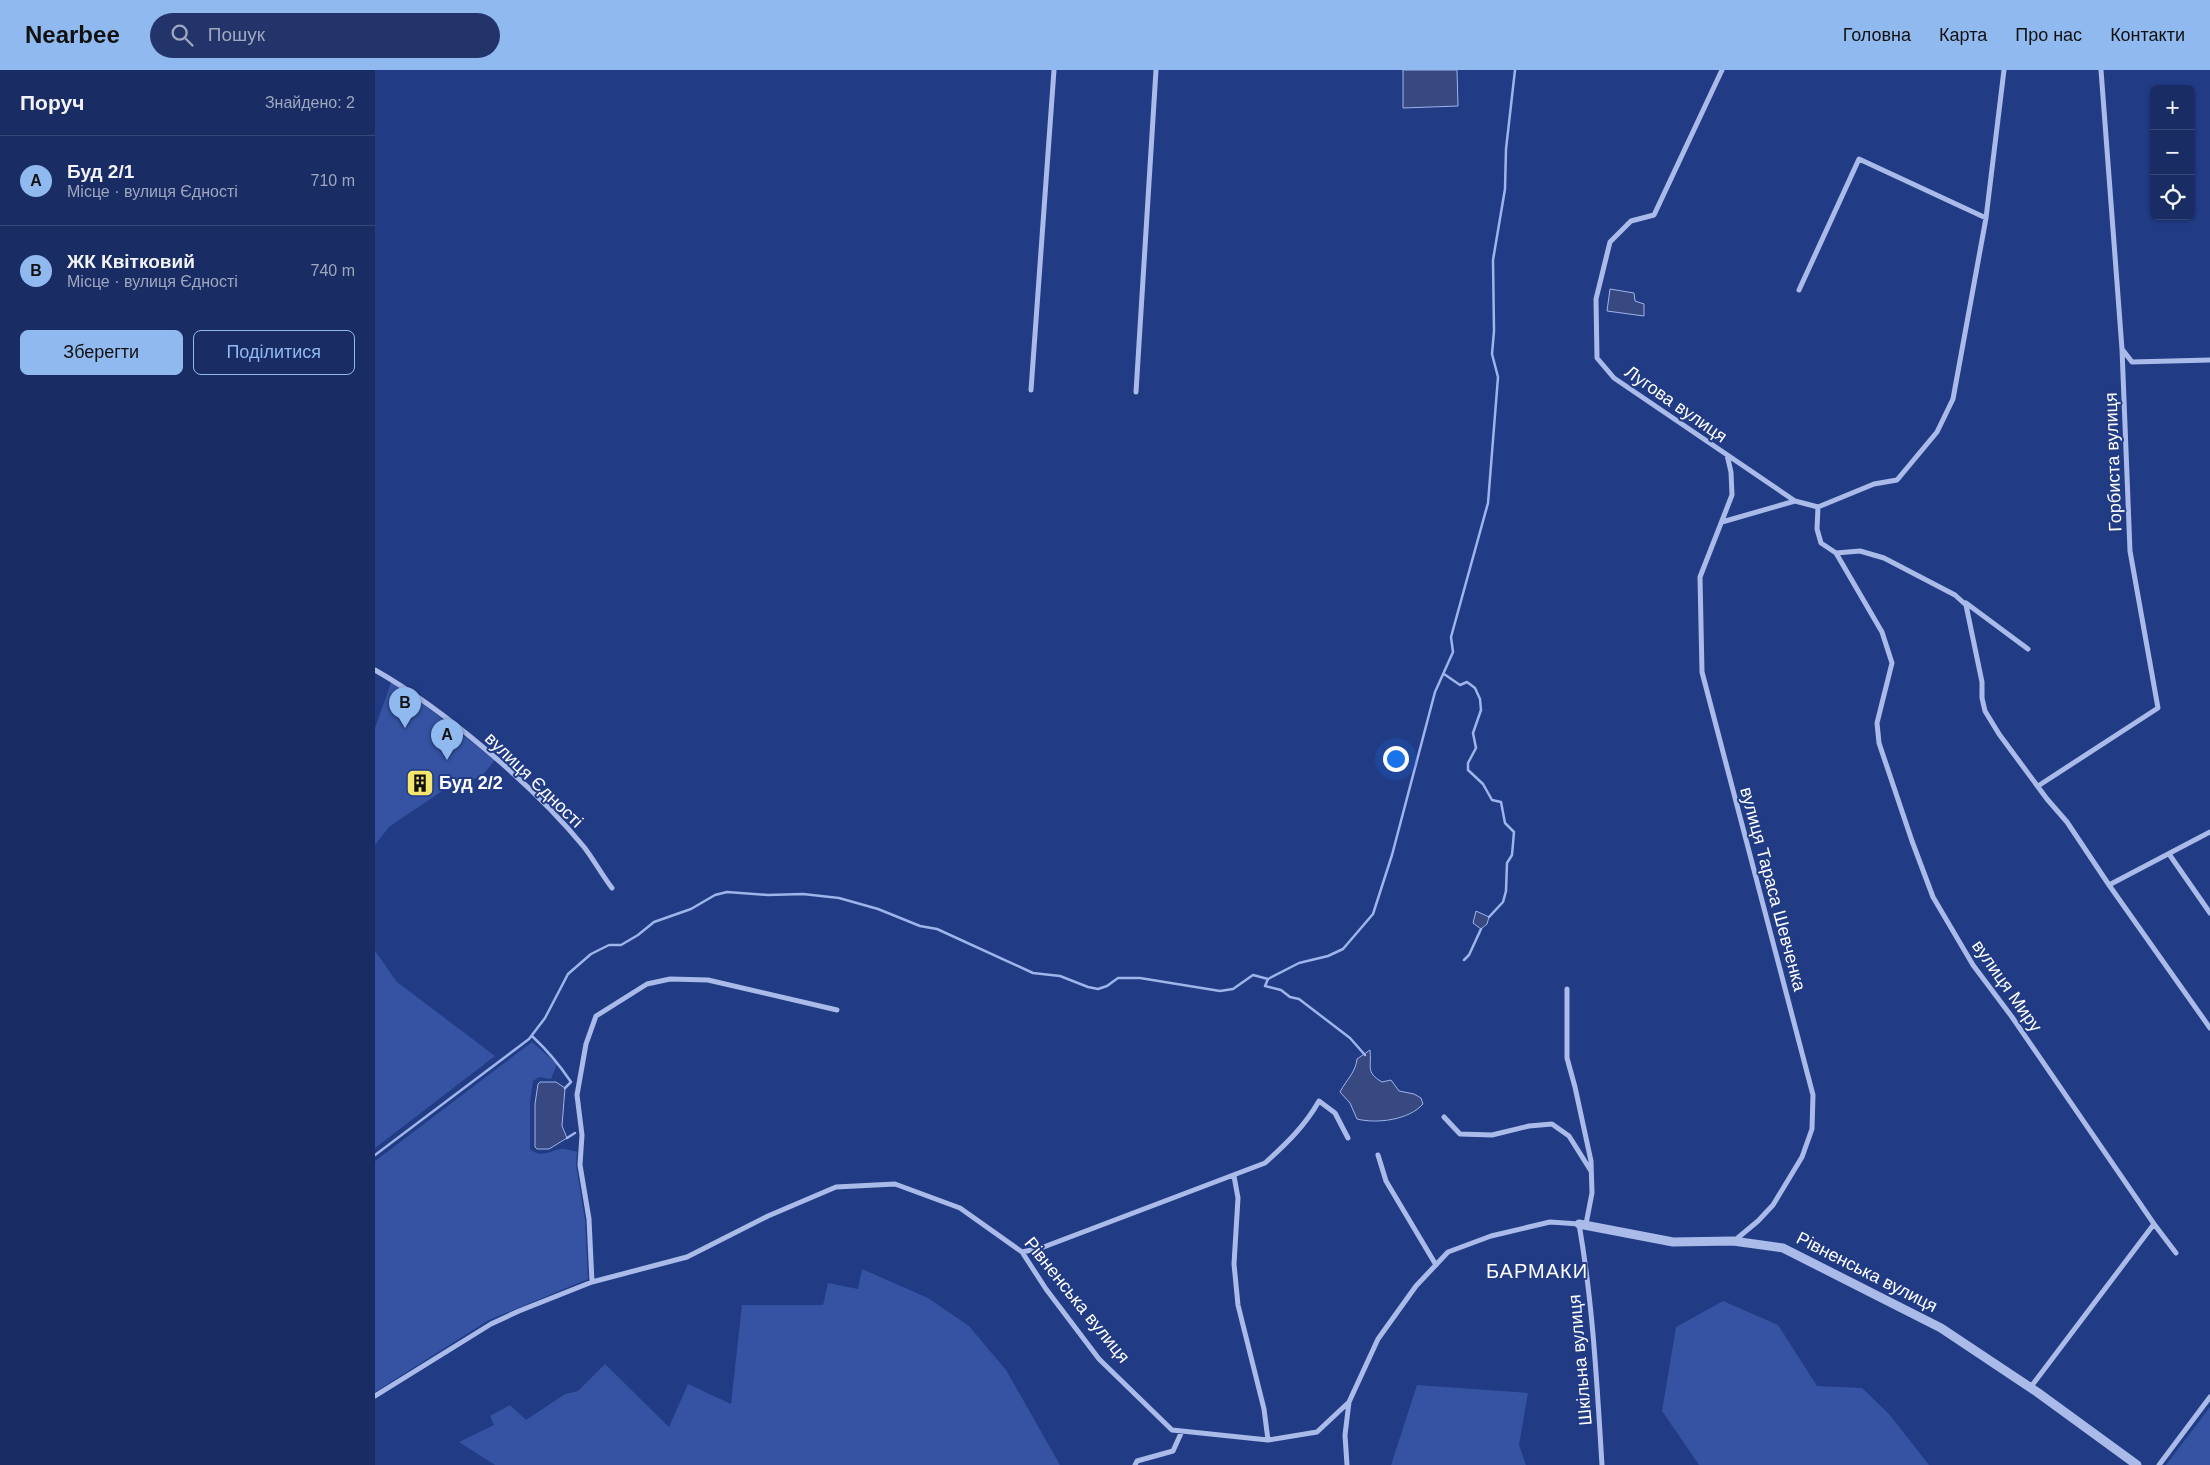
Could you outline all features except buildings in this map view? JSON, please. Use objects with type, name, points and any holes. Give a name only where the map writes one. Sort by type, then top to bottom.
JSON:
[{"type":"street","points":[[1031,390],[1054,70]]},
{"type":"street","points":[[1136,392],[1156,70]]},
{"type":"street","name":"Лугова вулиця","points":[[1722,70],[1654,215],[1631,221],[1610,242],[1596,299],[1597,358],[1614,378],[1795,501]]},
{"type":"street","points":[[1722,522],[1795,501],[1818,507],[1874,484],[1897,480],[1937,432],[1953,399],[1986,218],[2003,70]]},
{"type":"street","name":"Горбиста вулиця","points":[[2038,786],[2158,708],[2130,551],[2122,349],[2101,70]]},
{"type":"street","points":[[1799,290],[1859,159],[1986,218]]},
{"type":"street","points":[[2122,349],[2132,362],[2210,360]]},
{"type":"street","name":"вулиця Тараса Шевченка","points":[[1727,456],[1731,472],[1732,495],[1700,577],[1702,672],[1813,1095],[1812,1129],[1802,1157],[1773,1205],[1758,1221],[1733,1241]]},
{"type":"street","name":"вулиця Миру","points":[[1818,507],[1817,529],[1821,543],[1836,553],[1882,632],[1892,663],[1877,723],[1879,743],[1911,842],[1933,897],[1973,965],[2012,1017],[2153,1224],[2176,1253]]},
{"type":"street","points":[[1836,553],[1860,551],[1885,558],[1961,600],[2028,649]]},
{"type":"street","points":[[1961,600],[1969,614],[1985,711],[1999,734],[2067,822],[2210,1028]]},
{"type":"street","name":"вулиця Єдності","points":[[375,670],[393,680],[462,732],[535,795],[584,848],[612,888]]},
{"type":"street","points":[[2109,885],[2210,832]]},
{"type":"street","points":[[2169,854],[2210,913]]},
{"type":"street","points":[[592,1282],[589,1219],[580,1165],[581,1149],[577,1095],[587,1044],[596,1016],[647,984],[670,978],[708,980],[837,1010]]},
{"type":"street","points":[[1567,989],[1567,1058],[1591,1161],[1592,1193],[1582,1224]]},
{"type":"street","points":[[1022,1252],[1041,1248],[1265,1164],[1310,1117],[1319,1101],[1335,1113],[1348,1138]]},
{"type":"street","points":[[1444,1117],[1460,1134],[1492,1134],[1529,1126],[1552,1124],[1569,1136],[1591,1171]]},
{"type":"street","points":[[1378,1155],[1386,1181],[1436,1265]]},
{"type":"street","points":[[1234,1176],[1238,1198],[1234,1264],[1237,1305],[1264,1409],[1268,1440]]},
{"type":"street","name":"Рівненська вулиця","points":[[375,1396],[491,1324],[592,1282],[687,1257],[768,1216],[837,1187],[895,1184],[960,1208],[1022,1252],[1046,1289],[1099,1359],[1172,1430],[1268,1440],[1317,1432],[1349,1402],[1378,1339],[1417,1286],[1448,1252],[1491,1236],[1550,1222],[1582,1224],[1673,1242],[1733,1241],[1783,1248],[1941,1328],[2030,1388],[2137,1465]]},
{"type":"street","name":"Шкільна вулиця","points":[[1582,1224],[1596,1363],[1602,1465]]},
{"type":"street","points":[[2030,1388],[2153,1224]]},
{"type":"street","points":[[2159,1465],[2210,1397]]},
{"type":"street","points":[[1347,1465],[1345,1434],[1349,1402]]},
{"type":"street","points":[[1135,1465],[1137,1461],[1173,1452],[1182,1431]]},
{"type":"shaded area","points":[[1403,70],[1457,70],[1458,106],[1403,108]]},
{"type":"shaded area","points":[[1610,289],[1634,293],[1635,301],[1644,304],[1644,316],[1607,311]]},
{"type":"shaded area","points":[[392,680],[495,760],[481,777],[451,785],[389,827],[375,845],[375,728]]},
{"type":"shaded area","points":[[1476,911],[1489,917],[1487,924],[1481,929],[1473,923]]},
{"type":"shaded area","points":[[375,951],[397,982],[495,1056],[375,1148]]},
{"type":"shaded area","points":[[532,1042],[557,1064],[551,1079],[539,1077],[533,1081],[530,1103],[530,1149],[538,1154],[563,1149],[577,1152],[576,1165],[585,1220],[588,1279],[489,1320],[375,1392],[375,1161]]},
{"type":"shaded area","points":[[1370,1050],[1370,1069],[1373,1075],[1382,1082],[1391,1080],[1399,1091],[1414,1094],[1421,1098],[1423,1104],[1410,1114],[1401,1117],[1383,1121],[1357,1119],[1350,1103],[1340,1092],[1353,1072],[1357,1059]]},
{"type":"shaded area","points":[[540,1082],[556,1082],[565,1088],[562,1126],[567,1138],[549,1149],[537,1149],[535,1147],[535,1104],[538,1084]]},
{"type":"shaded area","points":[[862,1269],[928,1298],[969,1326],[1006,1370],[1060,1465],[495,1465],[459,1442],[494,1425],[490,1416],[510,1405],[526,1420],[565,1394],[578,1391],[605,1364],[669,1427],[688,1384],[731,1404],[742,1305],[823,1305],[828,1283],[858,1289]]},
{"type":"shaded area","points":[[1723,1301],[1778,1325],[1817,1386],[1862,1388],[1889,1414],[1929,1465],[1699,1465],[1662,1411],[1676,1327]]},
{"type":"shaded area","points":[[1417,1385],[1528,1393],[1519,1445],[1526,1465],[1391,1465]]},
{"type":"shaded area","points":[[2210,1407],[2210,1465],[2166,1465]]},
{"type":"waterway","points":[[375,1155],[529,1039],[545,1018],[568,974],[591,954],[609,945],[621,945],[638,935],[654,922],[691,909],[715,895],[727,892],[768,895],[803,894],[839,898],[878,909],[920,926],[937,929],[1033,973],[1060,976],[1098,989],[1107,986],[1118,978],[1140,978],[1220,991],[1233,989],[1253,975],[1268,979],[1299,963],[1328,956],[1343,949],[1373,914],[1392,855],[1435,692],[1453,652],[1451,637],[1488,503],[1498,377],[1492,354],[1494,331],[1493,260],[1505,189],[1506,149],[1515,70]]},
{"type":"waterway","points":[[1444,674],[1460,685],[1467,682],[1475,688],[1480,699],[1481,710],[1473,733],[1476,748],[1468,763],[1468,770],[1483,784],[1492,800],[1501,802],[1505,823],[1514,832],[1512,855],[1507,863],[1506,891],[1503,902],[1489,917]]},
{"type":"waterway","points":[[1464,960],[1469,955],[1481,929]]},
{"type":"waterway","points":[[1268,979],[1265,986],[1281,990],[1290,997],[1299,999],[1350,1038],[1365,1055]]},
{"type":"waterway","points":[[532,1036],[553,1058],[571,1082],[565,1088]]},
{"type":"waterway","points":[[567,1138],[575,1133]]},
{"type":"place","name":"ЖК Квітковий","points":[[405,728]]},
{"type":"place","name":"Буд 2/1","points":[[447,760]]},
{"type":"place","name":"Буд 2/2","points":[[420,783]]},
{"type":"district","name":"БАРМАКИ","points":[[1537,1271]]}]
